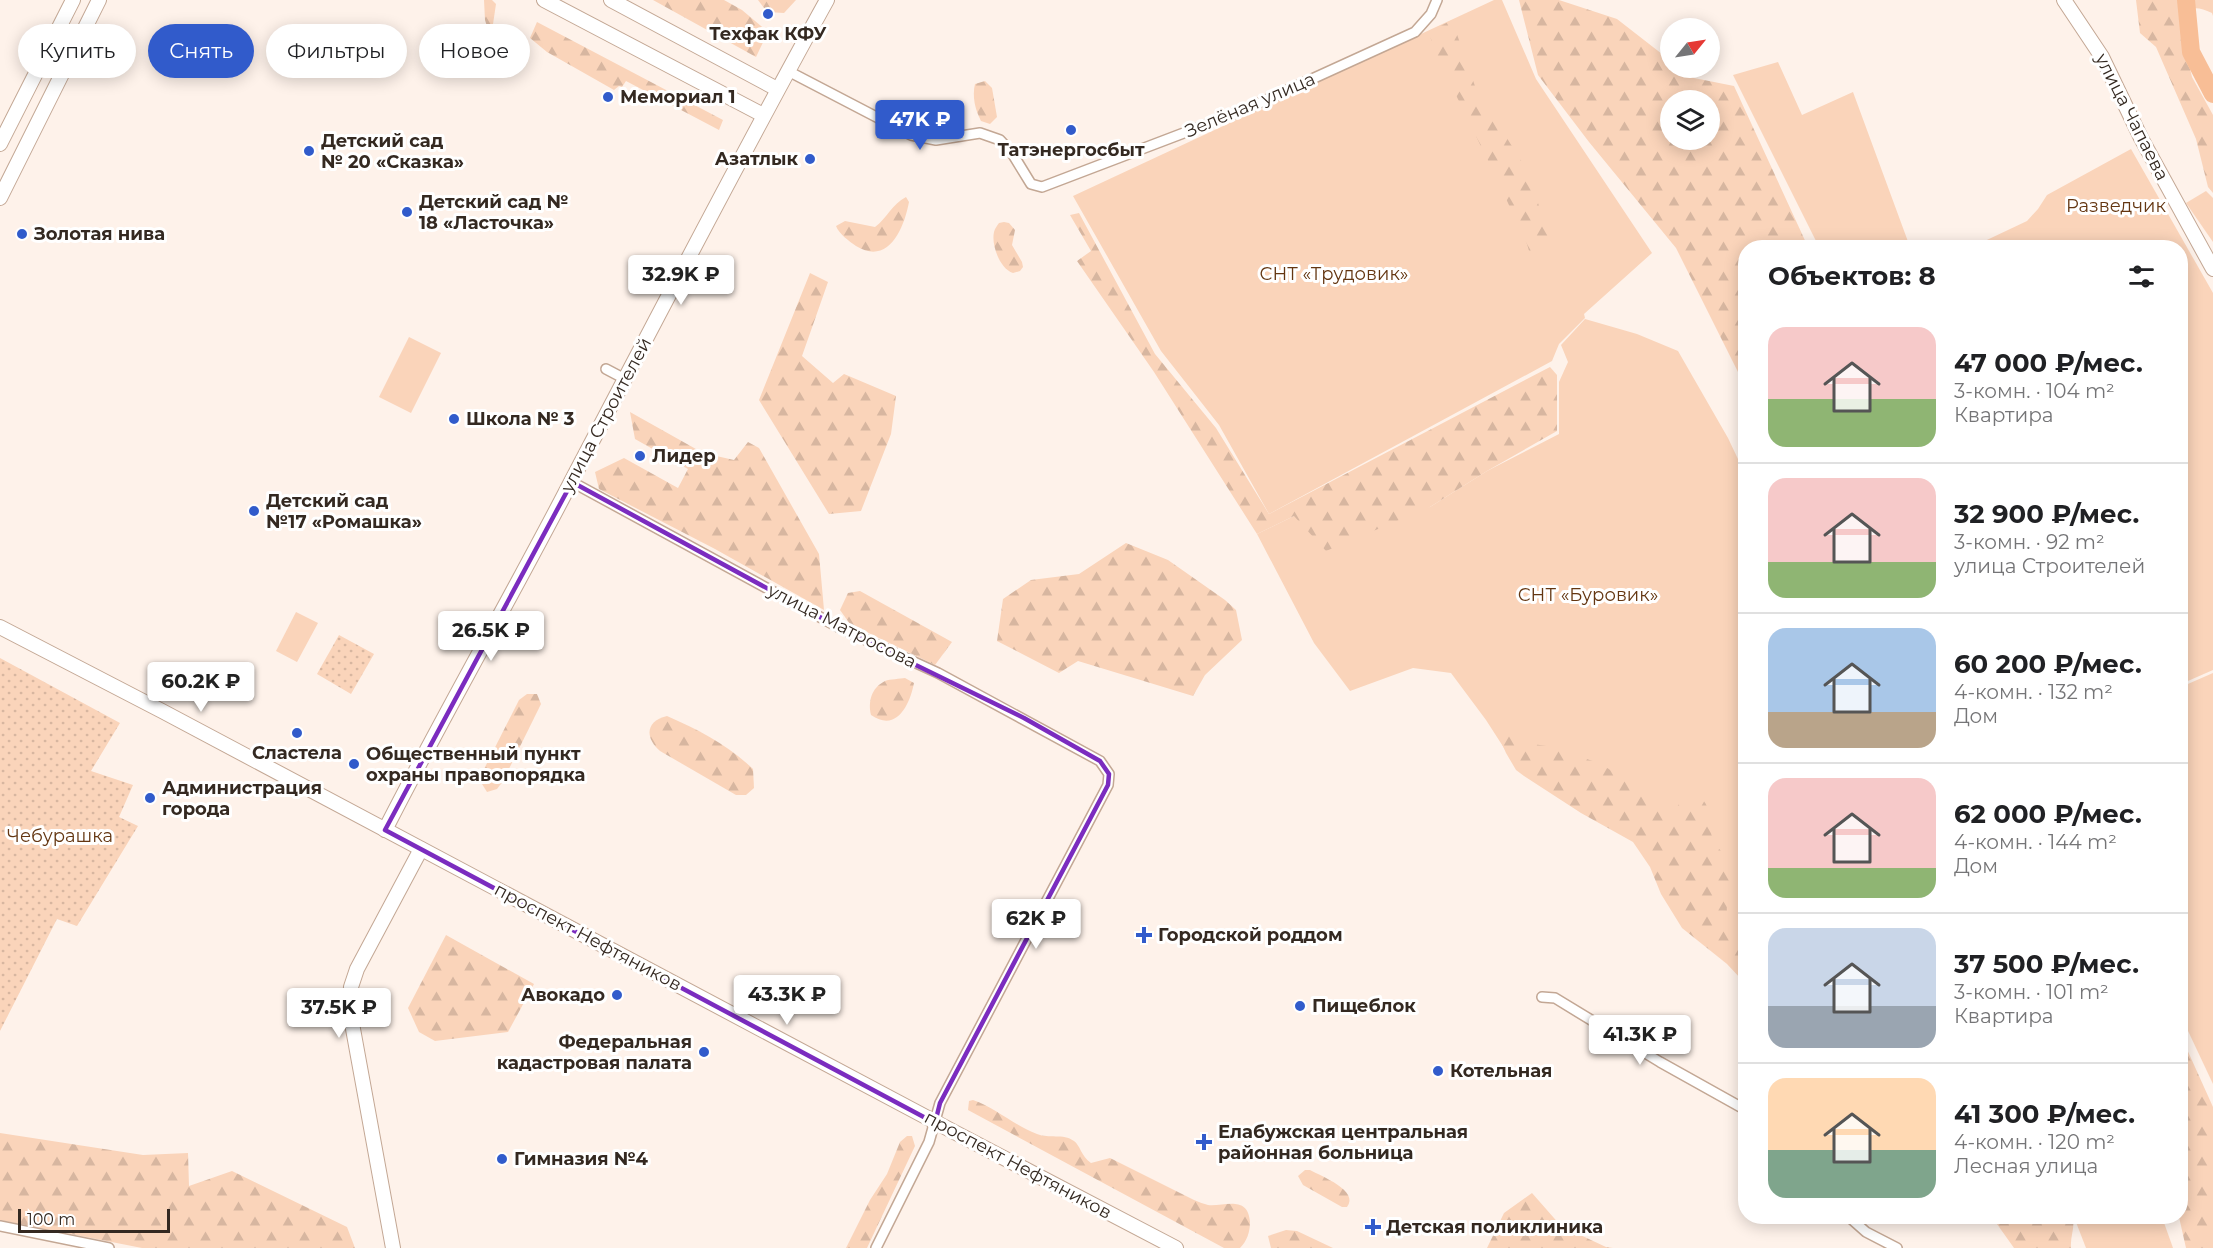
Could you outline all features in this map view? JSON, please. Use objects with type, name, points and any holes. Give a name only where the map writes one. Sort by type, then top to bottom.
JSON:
[{"type":"street","points":[[0,144],[73,0]]},
{"type":"street","points":[[0,198],[99,0]]},
{"type":"street","points":[[544,0],[763,115]]},
{"type":"street","points":[[611,0],[777,89]]},
{"type":"street","name":"улица Строителей","points":[[385,830],[470,667],[572,482],[763,115],[826,0]]},
{"type":"street","name":"Зелёная улица","points":[[788,71],[911,135],[936,140],[980,134],[990,135],[1006,145],[1031,184],[1036,187],[1046,186],[1244,110],[1414,32],[1431,14],[1437,0]]},
{"type":"street","name":"улица Чапаева","points":[[2064,0],[2102,57],[2141,138],[2213,269]]},
{"type":"street","points":[[606,369],[625,379]]},
{"type":"street","name":"улица Матросова","points":[[572,482],[840,628],[938,673],[1024,718],[1100,761],[1109,774],[1108,785],[940,1102],[935,1123]]},
{"type":"street","name":"проспект Нефтяников","points":[[0,627],[935,1123],[1176,1248]]},
{"type":"street","points":[[393,1248],[349,1007],[357,969],[421,849]]},
{"type":"street","points":[[1542,997],[1555,998],[1660,1062],[1738,1106]]},
{"type":"street","points":[[876,1248],[929,1143],[935,1123]]},
{"type":"street","points":[[1857,1224],[1866,1232],[1897,1248]]},
{"type":"street","points":[[0,1226],[109,1248]]},
{"type":"highlighted area","points":[[572,482],[840,628],[1024,718],[1100,761],[1109,774],[1108,785],[940,1103],[935,1123],[385,830]]},
{"type":"green space","points":[[484,0],[492,0],[496,4],[493,24],[486,24]]},
{"type":"green space","points":[[653,0],[724,0],[742,10],[768,32],[756,57]]},
{"type":"green space","points":[[758,0],[796,0],[784,13],[767,12]]},
{"type":"green space","name":"СНТ «Трудовик»","points":[[1494,0],[1502,0],[1536,79],[1652,253],[1584,314],[1585,318],[1559,344],[1552,361],[1269,514],[1219,425],[1161,351],[1073,196]]},
{"type":"green space","points":[[1519,0],[1559,0],[1617,19],[1660,52],[1660,78],[1694,78],[1734,86],[1805,240],[1738,240],[1738,372],[1676,248],[1589,142],[1538,75]]},
{"type":"green space","points":[[2136,0],[2213,0],[2213,16],[2212,13],[2196,8],[2181,15],[2182,35],[2192,77],[2213,115],[2213,193],[2208,187],[2196,139],[2156,47],[2140,33]]},
{"type":"green space","points":[[1452,20],[1476,89],[1527,170],[1550,239],[1549,248],[1532,261],[1527,244],[1495,175],[1434,50],[1429,32]]},
{"type":"green space","points":[[537,22],[723,120],[719,130],[626,81],[622,87],[619,86],[614,90],[547,52],[530,38]]},
{"type":"green space","points":[[1778,62],[1802,115],[1853,92],[1907,240],[1816,240],[1733,75]]},
{"type":"green space","points":[[985,81],[992,88],[997,117],[990,124],[981,121],[974,98],[975,84]]},
{"type":"green space","name":"Разведчик","points":[[2131,149],[2183,240],[1987,240],[2027,221],[2047,195]]},
{"type":"green space","points":[[2206,191],[2213,198],[2213,242],[2186,203]]},
{"type":"green space","points":[[906,197],[909,202],[903,223],[893,242],[886,248],[867,251],[856,246],[837,229],[836,226],[845,221],[875,227],[897,203]]},
{"type":"green space","points":[[1079,213],[1155,354],[1216,428],[1269,514],[1550,367],[1557,375],[1557,431],[1430,507],[1326,551],[1294,516],[1257,534],[1154,372],[1077,261],[1091,251],[1070,215]]},
{"type":"green space","points":[[999,223],[1009,223],[1015,230],[1012,245],[1023,267],[1020,271],[1013,273],[1000,262],[994,243],[995,229]]},
{"type":"green space","name":"Разведчик","points":[[2188,249],[2213,293],[2213,670],[2188,681]]},
{"type":"green space","points":[[810,273],[828,282],[802,356],[833,383],[844,374],[896,396],[891,434],[861,511],[829,514],[759,400]]},
{"type":"green space","name":"СНТ «Буровик»","points":[[1585,319],[1637,334],[1678,351],[1738,459],[1738,949],[1662,849],[1515,765],[1486,720],[1451,673],[1413,668],[1350,691],[1314,643],[1257,534],[1294,516],[1430,507],[1487,471],[1559,434],[1559,382],[1568,362],[1561,345]]},
{"type":"green space","points":[[409,337],[441,353],[411,413],[379,397]]},
{"type":"green space","points":[[630,412],[703,453],[734,460],[748,442],[759,448],[819,554],[824,610],[715,549],[599,489],[595,472],[624,458],[678,488],[688,469],[635,439]]},
{"type":"green space","points":[[1126,543],[1168,560],[1236,610],[1242,640],[1205,675],[1193,696],[1078,661],[1059,673],[997,641],[1003,599],[1031,580],[1079,574]]},
{"type":"green space","points":[[860,591],[952,642],[935,665],[850,624],[840,610],[848,593]]},
{"type":"green space","points":[[296,612],[318,623],[297,662],[276,651]]},
{"type":"green space","points":[[339,635],[374,654],[351,694],[317,674]]},
{"type":"green space","name":"Чебурашка","points":[[0,658],[120,723],[91,771],[133,785],[119,817],[138,826],[77,926],[57,919],[0,1031]]},
{"type":"green space","points":[[2213,673],[2213,1084],[2188,1031],[2188,684]]},
{"type":"green space","points":[[905,678],[914,683],[901,714],[888,721],[871,715],[870,700],[876,687],[885,681]]},
{"type":"green space","points":[[527,694],[537,694],[541,704],[503,781],[497,789],[487,792],[482,784],[481,775],[519,700]]},
{"type":"green space","points":[[667,716],[713,739],[743,760],[753,769],[754,788],[746,795],[736,795],[660,751],[650,736],[651,726],[660,718]]},
{"type":"green space","points":[[1509,728],[1519,730],[1533,744],[1553,747],[1601,764],[1618,775],[1656,810],[1666,814],[1675,810],[1686,794],[1696,793],[1702,799],[1708,809],[1713,839],[1733,869],[1734,879],[1727,911],[1738,930],[1738,976],[1727,964],[1682,928],[1661,894],[1650,867],[1633,842],[1581,813],[1516,770],[1502,744],[1502,735]]},
{"type":"green space","points":[[446,935],[534,984],[508,1032],[435,1041],[419,1032],[408,1008]]},
{"type":"green space","points":[[2188,1052],[2213,1107],[2213,1248],[2186,1248],[2181,1224],[2188,1224]]},
{"type":"green space","points":[[973,1100],[1037,1134],[1070,1139],[1076,1143],[1091,1163],[1110,1158],[1201,1203],[1240,1205],[1248,1213],[1249,1233],[1240,1248],[1224,1248],[968,1110],[969,1101]]},
{"type":"green space","points":[[0,1133],[143,1155],[188,1153],[189,1186],[232,1171],[347,1227],[355,1248],[142,1248],[0,1220]]},
{"type":"green space","points":[[907,1136],[912,1136],[915,1146],[867,1248],[846,1248],[870,1200],[887,1174],[900,1142]]},
{"type":"green space","points":[[1305,1170],[1322,1176],[1344,1190],[1350,1201],[1347,1207],[1342,1207],[1303,1185],[1298,1176]]},
{"type":"green space","points":[[1532,1193],[1561,1226],[1606,1247],[1613,1248],[1487,1248],[1504,1213]]},
{"type":"green space","points":[[1997,1224],[2073,1224],[2071,1248],[2014,1248]]},
{"type":"green space","points":[[2077,1224],[2164,1224],[2173,1248],[2086,1248]]},
{"type":"green space","points":[[1286,1230],[1297,1231],[1333,1248],[1271,1248],[1268,1236]]},
{"type":"waterway","points":[[2186,0],[2191,52],[2213,94]]},
{"type":"place","name":"Техфак КФУ","points":[[768,14]]},
{"type":"place","name":"Мемориал 1","points":[[608,97]]},
{"type":"place","name":"Татэнергосбыт","points":[[1071,130]]},
{"type":"place","name":"Детский сад № 20 «Сказка»","points":[[309,151]]},
{"type":"place","name":"Азатлык","points":[[810,159]]},
{"type":"place","name":"Детский сад № 18 «Ласточка»","points":[[407,212]]},
{"type":"place","name":"Золотая нива","points":[[22,234]]},
{"type":"place","name":"Школа № 3","points":[[454,419]]},
{"type":"place","name":"Лидер","points":[[640,456]]},
{"type":"place","name":"Детский сад №17 «Ромашка»","points":[[254,511]]},
{"type":"place","name":"Сластела","points":[[297,733]]},
{"type":"place","name":"Общественный пункт охраны правопорядка","points":[[354,764]]},
{"type":"place","name":"Администрация города","points":[[150,798]]},
{"type":"place","name":"Городской роддом","points":[[1144,935]]},
{"type":"place","name":"Авокадо","points":[[617,995]]},
{"type":"place","name":"Пищеблок","points":[[1300,1006]]},
{"type":"place","name":"Федеральная кадастровая палата","points":[[704,1052]]},
{"type":"place","name":"Котельная","points":[[1438,1071]]},
{"type":"place","name":"Елабужская центральная районная больница","points":[[1204,1142]]},
{"type":"place","name":"Гимназия №4","points":[[502,1159]]},
{"type":"place","name":"Детская поликлиника","points":[[1373,1227]]}]
